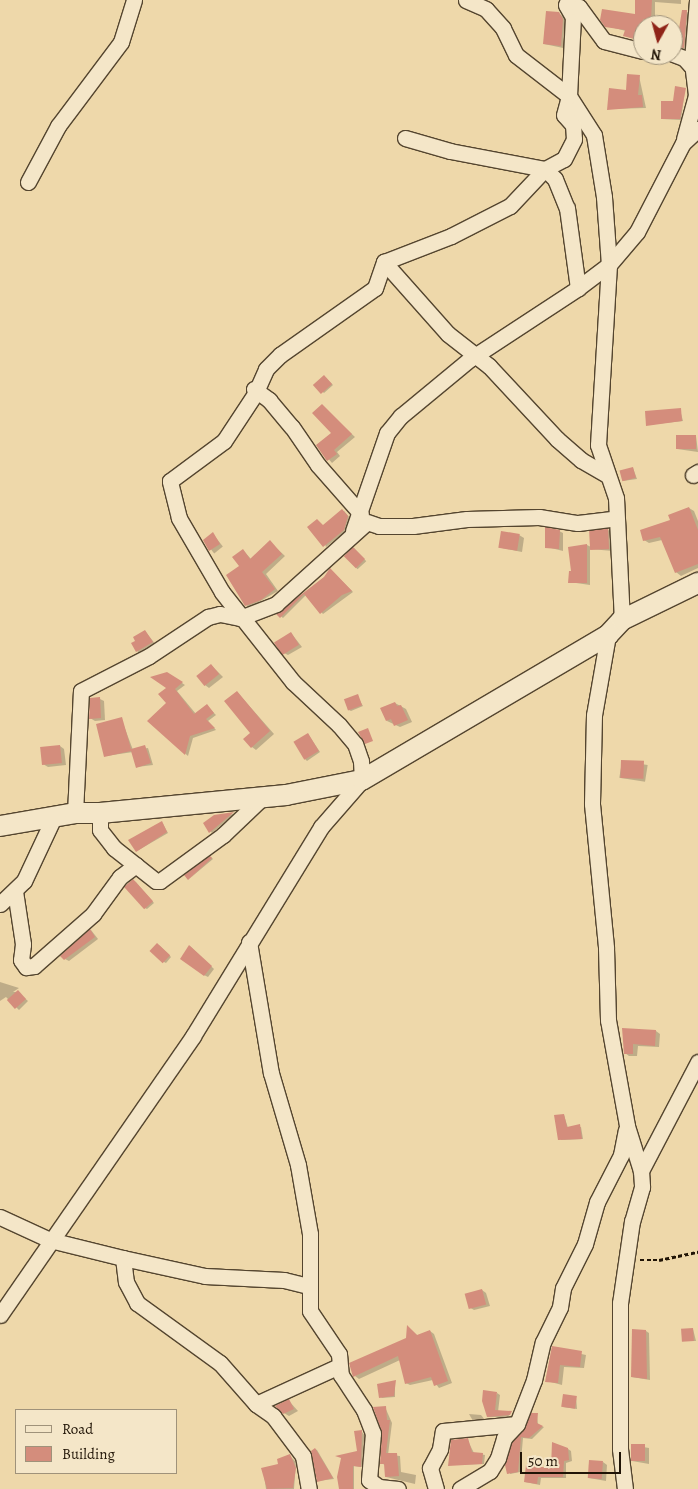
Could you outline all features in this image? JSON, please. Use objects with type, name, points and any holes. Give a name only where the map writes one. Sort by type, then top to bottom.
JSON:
[{"type":"street","points":[[28,182],[58,126],[121,42],[134,0]]},
{"type":"street","points":[[466,0],[486,9],[502,28],[516,55],[569,96],[589,127],[596,145],[609,265],[598,446],[616,498],[622,620]]},
{"type":"street","points":[[352,533],[361,514],[387,433],[401,416],[476,354],[578,288],[609,265],[637,232],[683,143],[696,95],[693,68],[697,0]]},
{"type":"street","points":[[362,780],[361,761],[355,744],[339,725],[302,692],[240,618],[179,518],[170,482],[224,441],[255,394],[254,389],[280,355],[375,288],[384,262],[451,236],[510,206],[545,169],[564,160],[574,139],[574,125],[564,115],[569,96],[574,17],[567,3]]},
{"type":"street","points":[[567,3],[579,8],[604,41],[633,48]]},
{"type":"street","points":[[683,58],[693,68]]},
{"type":"street","points":[[683,143],[698,129]]},
{"type":"street","points":[[405,138],[450,151],[545,169],[555,179],[567,208],[578,288]]},
{"type":"street","points":[[384,262],[448,334],[476,354],[562,444],[581,460],[607,474]]},
{"type":"street","points":[[254,389],[269,400],[292,427],[318,465],[361,514]]},
{"type":"street","points":[[75,813],[81,691],[149,656],[208,617],[220,614],[240,618],[276,604],[352,533],[367,522],[379,526],[413,526],[467,519],[539,517],[578,522],[616,518]]},
{"type":"street","points":[[0,1315],[187,1044],[321,827],[362,780],[608,635],[622,620],[698,583]]},
{"type":"street","points":[[608,635],[594,715],[592,804],[606,948],[608,1020],[627,1126],[641,1172],[642,1187],[632,1221],[620,1303],[620,1449],[625,1489]]},
{"type":"street","points":[[0,826],[75,813],[100,813],[263,797],[362,780]]},
{"type":"street","points":[[100,813],[100,830],[114,848],[160,881],[223,835],[263,797]]},
{"type":"street","points":[[0,904],[15,891],[41,849],[54,817]]},
{"type":"street","points":[[15,891],[23,944],[21,960],[26,967],[34,966],[46,959],[93,914],[120,877],[136,865]]},
{"type":"street","points":[[249,942],[271,1073],[298,1165],[310,1234],[308,1286],[310,1310],[339,1354],[339,1366],[364,1410],[373,1433],[369,1480],[379,1487],[398,1489]]},
{"type":"street","points":[[641,1172],[698,1062]]},
{"type":"street","points":[[460,1489],[490,1470],[498,1458],[504,1438],[517,1424],[534,1380],[543,1342],[560,1307],[563,1288],[585,1244],[598,1202],[621,1155],[627,1126]]},
{"type":"street","points":[[0,1217],[50,1240],[123,1258],[206,1276],[284,1280],[308,1286]]},
{"type":"street","points":[[123,1258],[126,1282],[137,1303],[220,1363],[256,1404],[273,1416],[303,1456],[309,1489]]},
{"type":"street","points":[[256,1404],[339,1366]]},
{"type":"street","points":[[436,1489],[430,1468],[440,1449],[443,1431],[517,1424]]},
{"type":"path","points":[[626,1259],[659,1260],[698,1252]]},
{"type":"building","points":[[635,0],[652,0],[651,15],[633,15],[633,38],[623,36],[625,30],[605,27],[600,20],[602,9],[635,14]]},
{"type":"building","points":[[682,10],[687,10],[684,48],[683,15],[681,15]]},
{"type":"building","points":[[546,11],[559,12],[563,19],[561,46],[543,44]]},
{"type":"building","points":[[627,74],[640,75],[638,95],[642,95],[643,107],[607,110],[609,88],[626,90]]},
{"type":"building","points":[[675,86],[686,88],[680,119],[661,119],[661,101],[673,101]]},
{"type":"building","points":[[324,375],[332,384],[321,394],[313,385]]},
{"type":"building","points":[[322,404],[352,434],[334,450],[337,454],[327,461],[316,445],[331,433],[312,413]]},
{"type":"building","points":[[681,408],[682,421],[646,426],[645,411]]},
{"type":"building","points":[[676,435],[696,435],[696,449],[676,449]]},
{"type":"building","points":[[633,467],[636,478],[622,481],[619,471]]},
{"type":"building","points":[[689,507],[698,530],[698,564],[675,573],[660,537],[643,541],[640,530],[670,520],[668,515]]},
{"type":"building","points":[[342,509],[348,516],[344,530],[323,547],[307,527],[317,519],[323,525]]},
{"type":"building","points":[[545,527],[560,530],[559,549],[545,548]]},
{"type":"building","points":[[608,528],[609,549],[590,550],[589,529]]},
{"type":"building","points":[[501,531],[520,534],[517,551],[498,548]]},
{"type":"building","points":[[213,532],[220,544],[209,551],[203,540]]},
{"type":"building","points":[[270,540],[282,554],[262,572],[275,589],[261,600],[245,606],[226,575],[239,566],[232,557],[243,549],[250,559]]},
{"type":"building","points":[[587,544],[587,583],[568,583],[569,571],[571,571],[568,547]]},
{"type":"building","points":[[353,547],[365,559],[356,568],[344,556]]},
{"type":"building","points":[[330,568],[352,591],[342,595],[320,614],[304,594],[280,618],[276,614],[324,577]]},
{"type":"building","points":[[145,630],[153,642],[136,652],[131,643],[135,641],[133,637]]},
{"type":"building","points":[[291,632],[299,645],[282,655],[274,643]]},
{"type":"building","points":[[211,664],[219,674],[204,686],[196,676]]},
{"type":"building","points":[[167,672],[183,682],[175,689],[194,714],[207,704],[214,713],[206,719],[215,728],[190,736],[185,755],[147,721],[166,703],[158,694],[166,688],[150,677]]},
{"type":"building","points":[[237,691],[270,731],[251,748],[243,739],[250,733],[224,701]]},
{"type":"building","points":[[358,694],[362,705],[348,710],[344,699]]},
{"type":"building","points":[[100,697],[101,718],[89,719],[90,698]]},
{"type":"building","points":[[395,702],[397,706],[401,705],[408,720],[394,726],[391,719],[386,721],[380,708]]},
{"type":"building","points":[[122,717],[131,749],[145,745],[151,763],[136,768],[131,751],[104,757],[96,724]]},
{"type":"building","points":[[368,728],[373,741],[365,744],[358,732]]},
{"type":"building","points":[[308,733],[319,751],[304,760],[293,742]]},
{"type":"building","points":[[60,745],[62,763],[42,765],[40,747]]},
{"type":"building","points":[[621,760],[644,761],[643,779],[620,778]]},
{"type":"building","points":[[234,812],[209,833],[203,823],[214,815]]},
{"type":"building","points":[[162,821],[167,832],[136,852],[128,840]]},
{"type":"building","points":[[210,856],[212,858],[188,880],[184,875]]},
{"type":"building","points":[[133,879],[153,901],[144,909],[124,887]]},
{"type":"building","points":[[90,929],[95,937],[64,960],[60,956]]},
{"type":"building","points":[[157,943],[170,955],[163,963],[149,951]]},
{"type":"building","points":[[189,945],[212,966],[204,976],[180,959]]},
{"type":"building","points":[[18,990],[26,999],[15,1009],[7,1000]]},
{"type":"building","points":[[622,1028],[656,1030],[655,1046],[633,1044],[633,1054],[624,1054]]},
{"type":"building","points":[[564,1114],[567,1127],[580,1124],[582,1139],[558,1140],[554,1115]]},
{"type":"building","points":[[482,1289],[486,1304],[469,1309],[465,1294]]},
{"type":"building","points":[[407,1325],[417,1335],[430,1330],[448,1381],[434,1386],[431,1377],[405,1384],[398,1356],[353,1377],[349,1363],[406,1338]]},
{"type":"building","points":[[693,1328],[694,1341],[682,1342],[681,1329]]},
{"type":"building","points":[[632,1329],[646,1330],[647,1379],[631,1377]]},
{"type":"building","points":[[552,1346],[582,1351],[580,1367],[560,1365],[558,1383],[545,1382]]},
{"type":"building","points":[[396,1380],[394,1396],[379,1398],[377,1384]]},
{"type":"building","points":[[483,1390],[497,1392],[495,1410],[512,1411],[510,1415],[487,1417],[482,1401]]},
{"type":"building","points":[[563,1394],[577,1396],[575,1409],[561,1407]]},
{"type":"building","points":[[289,1399],[294,1409],[283,1414],[275,1406]]},
{"type":"building","points":[[386,1406],[387,1420],[390,1420],[386,1453],[397,1453],[399,1476],[385,1477],[384,1464],[380,1464],[382,1433],[373,1407]]},
{"type":"building","points":[[531,1413],[538,1413],[537,1423],[543,1426],[529,1438],[521,1437],[518,1472],[507,1474],[505,1465],[512,1443],[525,1428]]},
{"type":"building","points":[[362,1430],[361,1467],[353,1466],[353,1489],[339,1489],[337,1477],[341,1458],[335,1456],[357,1451],[354,1431]]},
{"type":"building","points":[[468,1438],[472,1452],[483,1453],[482,1464],[448,1466],[451,1440]]},
{"type":"building","points":[[552,1442],[568,1448],[569,1460],[564,1461],[563,1477],[538,1477],[537,1484],[524,1482],[526,1465],[551,1468]]},
{"type":"building","points":[[631,1444],[645,1444],[645,1461],[631,1461]]},
{"type":"building","points":[[315,1448],[333,1478],[317,1482],[311,1451]]},
{"type":"building","points":[[290,1454],[296,1468],[293,1488],[267,1489],[261,1468],[278,1464],[277,1459]]},
{"type":"building","points":[[589,1460],[603,1461],[602,1479],[588,1478]]}]
